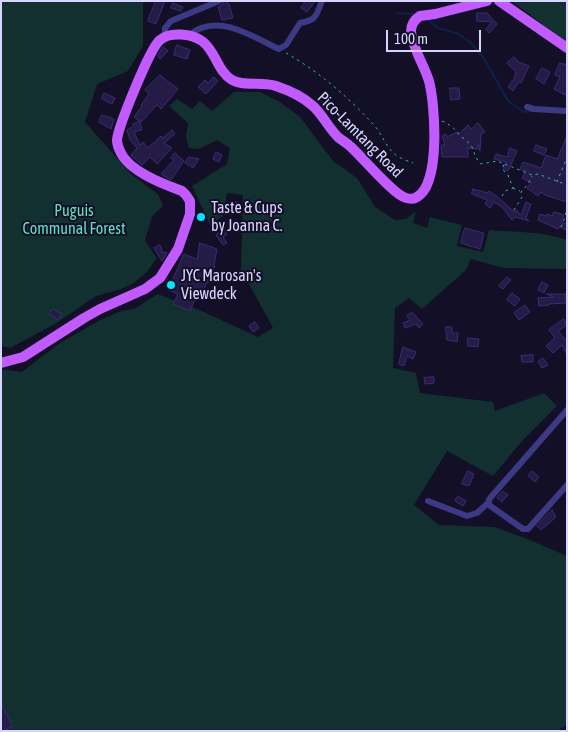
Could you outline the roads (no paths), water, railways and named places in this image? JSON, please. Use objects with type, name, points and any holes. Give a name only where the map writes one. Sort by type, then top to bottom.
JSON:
[{"type":"main road","name":"Pico-Lamtang Road","points":[[165,36],[189,36],[200,39],[209,46],[223,71],[234,81],[264,83],[294,94],[312,106],[338,137],[350,146],[386,183],[407,199],[414,199],[419,196],[426,186],[430,176],[434,144],[434,119],[429,82],[420,55],[413,42],[412,24],[420,16],[487,1]]},
{"type":"main road","points":[[499,1],[567,48]]},
{"type":"main road","points":[[1,363],[23,357],[100,309],[145,289],[160,278],[178,249],[190,214],[190,201],[182,191],[139,172],[126,162],[120,152],[117,141],[139,79],[158,41],[165,36]]},
{"type":"street","points":[[165,36],[165,28],[171,21],[219,1]]},
{"type":"street","points":[[189,36],[196,29],[220,24],[231,27],[279,49],[286,45],[300,23],[311,21],[316,17],[322,1]]},
{"type":"street","points":[[527,106],[534,109],[567,111]]},
{"type":"street","points":[[428,501],[467,516],[477,513],[488,503],[491,497],[567,410]]},
{"type":"street","points":[[488,503],[496,512],[523,529],[528,529],[567,485]]},
{"type":"waterway","points":[[397,13],[415,14]]},
{"type":"waterway","points":[[427,19],[438,28],[459,34],[470,42],[483,57],[508,101],[524,112],[532,111]]},
{"type":"place","name":"Taste & Cups by Joanna C.","points":[[201,217]]},
{"type":"place","name":"JYC Marosan's Viewdeck","points":[[171,285]]},
{"type":"park label","name":"Puguis Communal Forest","points":[[74,220]]}]
